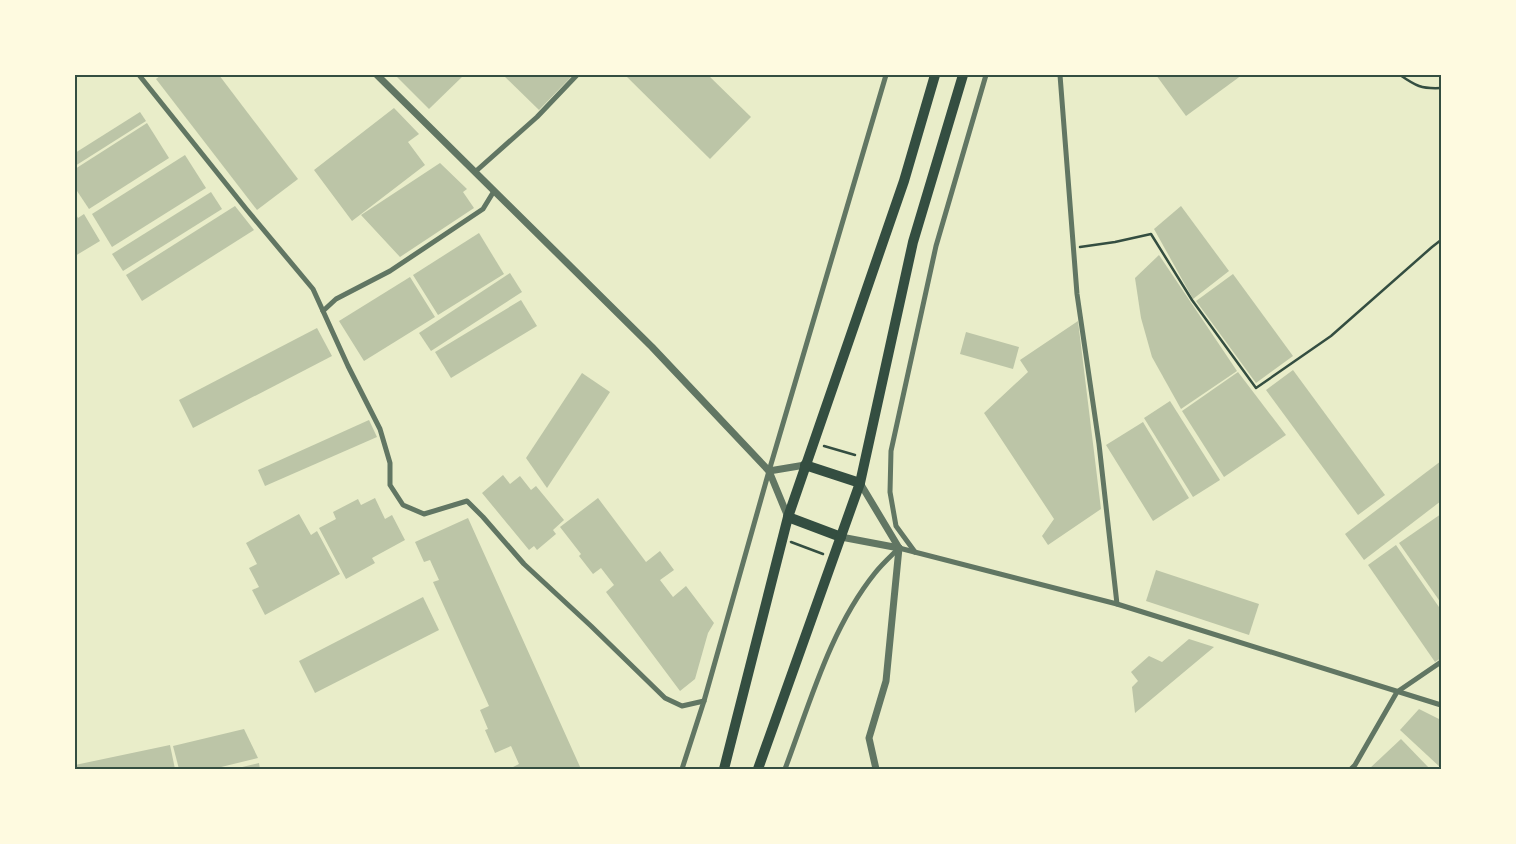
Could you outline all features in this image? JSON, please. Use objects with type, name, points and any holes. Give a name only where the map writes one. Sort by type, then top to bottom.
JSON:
[{"type":"highway","points":[[724,769],[788,517],[904,181],[935,75]]},
{"type":"highway","points":[[758,769],[860,483],[913,242],[963,75]]},
{"type":"highway","points":[[805,465],[860,483]]},
{"type":"highway","points":[[788,517],[840,537]]},
{"type":"street","points":[[140,75],[313,290],[380,429],[390,463],[390,484],[403,505],[424,514],[468,501],[524,564],[592,626],[665,698],[682,706],[704,701]]},
{"type":"street","points":[[377,75],[652,347],[769,471],[788,517]]},
{"type":"street","points":[[475,172],[537,117],[577,75]]},
{"type":"street","points":[[682,769],[704,701],[769,471],[886,75]]},
{"type":"street","points":[[915,552],[896,526],[890,492],[891,450],[936,246],[986,75]]},
{"type":"street","points":[[1060,75],[1072,249],[1099,444],[1116,604]]},
{"type":"street","points":[[323,311],[336,298],[390,271],[483,209],[494,191]]},
{"type":"street","points":[[769,471],[805,465]]},
{"type":"street","points":[[860,483],[899,548],[886,681],[869,738],[876,769]]},
{"type":"street","points":[[840,537],[899,548],[1116,604],[1441,705]]},
{"type":"street","points":[[785,769],[828,656],[853,605],[875,572],[899,548]]},
{"type":"street","points":[[1350,769],[1355,766],[1397,692],[1441,662]]},
{"type":"path","points":[[1400,75],[1415,86],[1441,88]]},
{"type":"path","points":[[1072,249],[1151,234],[1192,300],[1256,388],[1331,336],[1441,240]]},
{"type":"path","points":[[813,442],[865,458]]},
{"type":"path","points":[[783,539],[833,558]]},
{"type":"building","points":[[161,75],[219,75],[298,179],[257,210],[156,79]]},
{"type":"building","points":[[395,75],[464,75],[429,109]]},
{"type":"building","points":[[503,75],[573,75],[539,110]]},
{"type":"building","points":[[625,75],[708,75],[751,117],[710,159]]},
{"type":"building","points":[[1156,75],[1242,75],[1186,116]]},
{"type":"building","points":[[394,108],[419,134],[408,142],[425,165],[352,221],[314,170]]},
{"type":"building","points":[[140,112],[146,121],[75,166],[75,153]]},
{"type":"building","points":[[147,123],[169,158],[89,209],[75,188],[75,169]]},
{"type":"building","points":[[185,155],[206,188],[112,247],[92,214]]},
{"type":"building","points":[[440,163],[467,189],[463,192],[474,208],[400,257],[361,215]]},
{"type":"building","points":[[211,192],[222,209],[123,271],[112,254]]},
{"type":"building","points":[[235,206],[254,230],[142,301],[126,275]]},
{"type":"building","points":[[1181,206],[1229,271],[1193,299],[1154,229]]},
{"type":"building","points":[[75,213],[78,218],[84,214],[100,241],[75,256]]},
{"type":"building","points":[[479,233],[504,274],[438,315],[413,275]]},
{"type":"building","points":[[1159,255],[1237,371],[1181,409],[1152,357],[1141,318],[1135,278]]},
{"type":"building","points":[[510,273],[522,292],[431,351],[419,333]]},
{"type":"building","points":[[1233,274],[1293,356],[1256,383],[1196,301]]},
{"type":"building","points":[[410,277],[435,317],[364,361],[339,321]]},
{"type":"building","points":[[521,300],[537,326],[451,378],[435,352]]},
{"type":"building","points":[[1078,321],[1101,509],[1048,545],[1042,536],[1054,519],[984,413],[1028,372],[1020,360]]},
{"type":"building","points":[[317,328],[332,356],[193,428],[179,400]]},
{"type":"building","points":[[966,332],[1019,347],[1013,369],[960,354]]},
{"type":"building","points":[[1293,370],[1385,495],[1358,515],[1266,390]]},
{"type":"building","points":[[1238,372],[1286,435],[1224,477],[1182,411]]},
{"type":"building","points":[[582,373],[610,392],[547,488],[526,458]]},
{"type":"building","points":[[1170,401],[1220,480],[1193,497],[1144,418]]},
{"type":"building","points":[[369,420],[377,437],[265,486],[258,470]]},
{"type":"building","points":[[1143,422],[1189,498],[1153,521],[1106,445]]},
{"type":"building","points":[[1441,461],[1441,501],[1364,560],[1345,534]]},
{"type":"building","points":[[503,475],[510,484],[520,476],[531,490],[536,486],[564,520],[553,530],[556,534],[537,550],[534,546],[529,550],[482,493]]},
{"type":"building","points":[[375,498],[385,519],[392,515],[405,540],[372,558],[375,563],[346,579],[319,528],[336,519],[333,512],[358,499],[361,505]]},
{"type":"building","points":[[598,498],[646,562],[660,551],[674,570],[660,580],[673,597],[686,586],[714,623],[708,633],[695,679],[680,691],[606,592],[614,585],[601,568],[593,574],[579,556],[581,554],[560,527]]},
{"type":"building","points":[[299,514],[311,535],[317,531],[340,574],[265,615],[252,590],[259,587],[249,568],[257,564],[246,543]]},
{"type":"building","points":[[1441,514],[1441,603],[1399,543]]},
{"type":"building","points":[[468,518],[581,769],[514,769],[513,767],[519,764],[511,746],[495,753],[485,730],[488,729],[480,710],[489,706],[433,582],[439,580],[430,560],[424,562],[415,542]]},
{"type":"building","points":[[1396,545],[1441,610],[1441,658],[1435,662],[1368,565]]},
{"type":"building","points":[[1156,570],[1259,604],[1249,635],[1146,601]]},
{"type":"building","points":[[423,597],[439,630],[315,693],[299,661]]},
{"type":"building","points":[[1189,639],[1214,647],[1135,713],[1132,687],[1138,681],[1131,672],[1149,656],[1162,662]]},
{"type":"building","points":[[1419,709],[1441,720],[1441,768],[1400,730]]},
{"type":"building","points":[[244,729],[258,758],[213,769],[179,769],[173,746]]},
{"type":"building","points":[[1401,739],[1430,769],[1369,769]]},
{"type":"building","points":[[170,745],[175,769],[75,769],[75,765]]},
{"type":"building","points":[[259,763],[260,769],[238,769],[238,768]]}]
